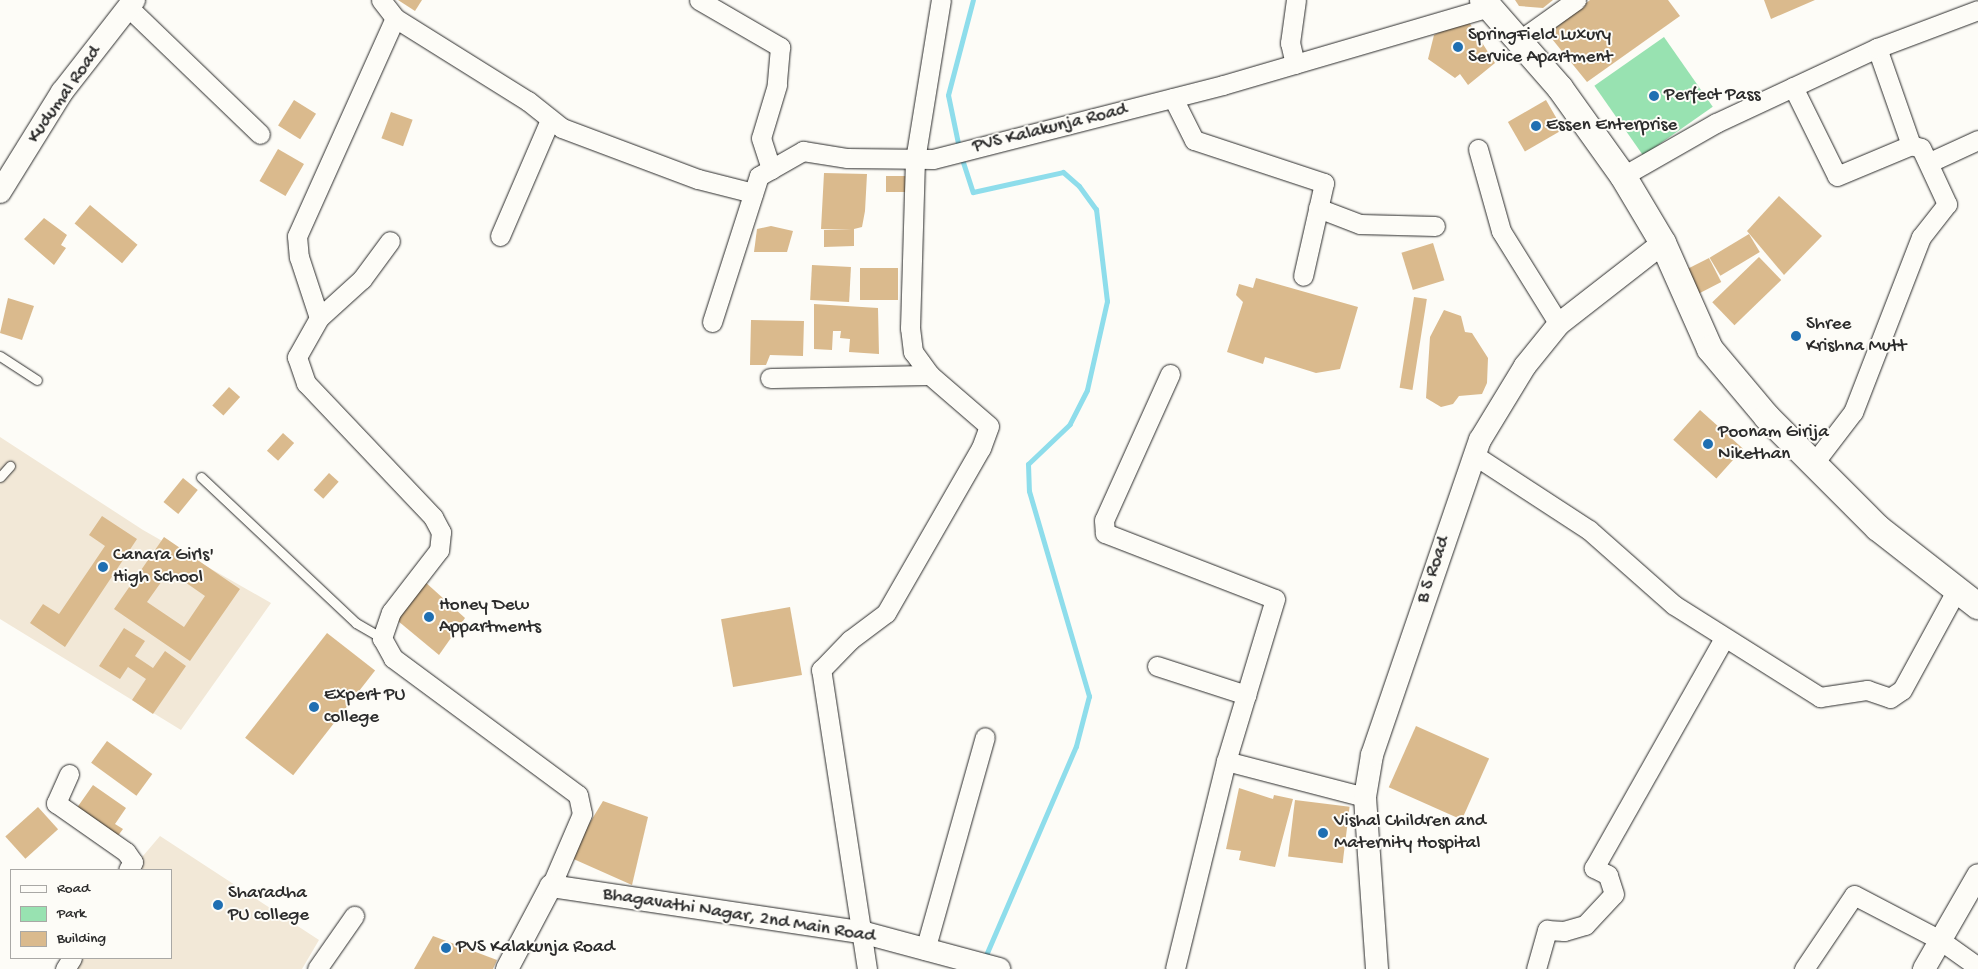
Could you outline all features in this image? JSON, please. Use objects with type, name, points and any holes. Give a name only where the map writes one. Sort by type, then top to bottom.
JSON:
[{"type":"main road","points":[[1486,4],[1520,40],[1623,176],[1663,243],[1710,349],[1814,463],[1878,528],[1956,591],[1978,606]]},
{"type":"street","points":[[381,0],[395,18],[512,91],[550,120],[593,141],[698,179],[753,193]]},
{"type":"street","points":[[699,0],[780,47],[777,85],[761,138],[771,169]]},
{"type":"street","points":[[867,969],[865,933],[822,670],[850,640],[886,613],[981,448],[989,426],[930,375],[913,352],[910,328],[940,0]]},
{"type":"street","points":[[1295,64],[1290,43],[1296,0]]},
{"type":"street","points":[[1520,40],[1576,0]]},
{"type":"street","points":[[131,4],[260,134]]},
{"type":"street","name":"Kudumal Road","points":[[0,192],[62,92],[131,4]]},
{"type":"street","name":"PVS Kalakunja Road","points":[[712,322],[759,176],[803,151],[847,158],[924,159],[1174,98],[1295,64],[1486,4]]},
{"type":"street","points":[[1623,176],[1716,123],[1877,48],[1978,10]]},
{"type":"street","points":[[319,318],[299,256],[297,236],[395,18]]},
{"type":"street","points":[[1877,48],[1911,145]]},
{"type":"street","points":[[1793,87],[1829,168],[1837,176],[1911,145],[1922,148],[1930,162],[1947,204],[1921,236],[1853,412],[1814,463]]},
{"type":"street","points":[[1174,98],[1194,140],[1324,183],[1303,276]]},
{"type":"street","points":[[500,236],[550,120]]},
{"type":"street","points":[[1930,162],[1978,140]]},
{"type":"street","points":[[1478,149],[1501,230],[1560,324]]},
{"type":"street","points":[[1318,208],[1360,224],[1435,226]]},
{"type":"street","points":[[390,241],[350,291],[319,318],[297,357],[306,383],[433,517],[441,532],[439,550],[391,612],[382,638],[393,658],[578,795],[582,814],[551,886],[507,969]]},
{"type":"street","name":"B S Road","points":[[1376,969],[1365,797],[1387,706],[1474,455],[1525,366],[1560,324],[1663,243]]},
{"type":"street","points":[[1170,374],[1104,520],[1105,533],[1274,599],[1226,761],[1175,969]]},
{"type":"street","points":[[770,378],[930,375]]},
{"type":"street","points":[[1474,455],[1589,530],[1674,605],[1820,697],[1867,690],[1890,698],[1902,690],[1956,591]]},
{"type":"street","points":[[1536,969],[1547,930],[1564,931],[1585,925],[1614,894],[1608,875],[1594,868],[1724,638]]},
{"type":"street","points":[[1157,666],[1246,695]]},
{"type":"street","points":[[925,950],[985,738]]},
{"type":"street","points":[[1226,761],[1365,797]]},
{"type":"street","points":[[69,774],[56,802],[126,852],[133,862],[129,869]]},
{"type":"street","points":[[1924,969],[1978,875]]},
{"type":"street","name":"Bhagavathi Nagar, 2nd Main Road","points":[[551,886],[865,933],[925,950],[964,964],[999,969]]},
{"type":"street","points":[[1804,969],[1854,894],[1940,940],[1978,967]]},
{"type":"street","points":[[317,969],[354,916]]},
{"type":"lane","points":[[0,356],[37,380]]},
{"type":"lane","points":[[0,476],[10,466]]},
{"type":"lane","points":[[201,477],[356,623],[382,638]]},
{"type":"shaded area","name":"Canara Girls' High School","points":[[0,437],[143,530],[271,603],[181,730],[0,619]]},
{"type":"shaded area","name":"Sharadha PU college","points":[[160,836],[319,940],[302,969],[65,969],[64,959],[172,959],[172,869],[132,869]]},
{"type":"green space","name":"Perfect Pass","points":[[1664,37],[1713,107],[1643,155],[1594,86]]},
{"type":"building","points":[[398,0],[422,0],[415,11]]},
{"type":"building","points":[[1515,0],[1553,0],[1543,8],[1519,6]]},
{"type":"building","points":[[1590,0],[1668,0],[1680,16],[1587,82],[1548,34]]},
{"type":"building","points":[[1764,0],[1815,0],[1771,19]]},
{"type":"building","name":"SpringField Luxury Service Apartment","points":[[1467,19],[1495,63],[1468,85],[1460,74],[1455,78],[1428,59],[1434,35]]},
{"type":"building","points":[[294,100],[316,114],[300,139],[278,125]]},
{"type":"building","name":"Essen Enterprise","points":[[1546,100],[1563,129],[1525,151],[1508,122]]},
{"type":"building","points":[[391,112],[413,120],[403,146],[381,138]]},
{"type":"building","points":[[278,149],[304,164],[285,196],[260,181]]},
{"type":"building","points":[[824,173],[867,174],[865,211],[862,227],[854,229],[854,246],[824,247],[824,230],[852,230],[821,229]]},
{"type":"building","points":[[886,176],[907,176],[907,192],[886,192]]},
{"type":"building","points":[[1779,196],[1822,236],[1784,275],[1747,231]]},
{"type":"building","points":[[90,205],[137,245],[122,263],[75,223]]},
{"type":"building","points":[[44,218],[67,235],[61,245],[66,248],[54,265],[24,239]]},
{"type":"building","points":[[771,226],[793,231],[787,252],[754,252],[757,229]]},
{"type":"building","points":[[1749,234],[1760,252],[1720,276],[1710,258]]},
{"type":"building","points":[[1433,243],[1444,280],[1413,290],[1401,253]]},
{"type":"building","points":[[1759,257],[1781,280],[1734,325],[1712,302]]},
{"type":"building","points":[[1709,258],[1721,282],[1699,293],[1687,269]]},
{"type":"building","points":[[812,265],[851,267],[849,302],[810,300]]},
{"type":"building","points":[[860,268],[898,268],[898,300],[860,300]]},
{"type":"building","points":[[1256,278],[1358,307],[1340,369],[1316,373],[1265,357],[1263,364],[1227,352],[1243,302],[1236,295],[1239,284],[1253,288]]},
{"type":"building","points":[[1414,297],[1427,299],[1412,390],[1400,388]]},
{"type":"building","points":[[8,298],[34,306],[22,340],[0,333]]},
{"type":"building","points":[[814,304],[878,308],[879,354],[849,352],[850,339],[840,338],[841,331],[833,331],[832,350],[814,349]]},
{"type":"building","points":[[1444,310],[1461,316],[1465,332],[1472,333],[1488,358],[1487,383],[1482,394],[1459,396],[1453,404],[1441,407],[1426,398],[1430,337]]},
{"type":"building","points":[[751,320],[804,321],[803,356],[770,355],[766,365],[750,365]]},
{"type":"building","points":[[229,387],[240,397],[223,416],[212,406]]},
{"type":"building","name":"Poonam Girija Nikethan","points":[[1700,410],[1743,449],[1716,479],[1673,440]]},
{"type":"building","points":[[283,433],[294,443],[278,461],[267,451]]},
{"type":"building","points":[[329,473],[339,482],[323,499],[314,490]]},
{"type":"building","points":[[183,478],[198,490],[178,514],[163,502]]},
{"type":"building","points":[[102,516],[137,539],[65,647],[30,623],[43,604],[59,614],[105,546],[89,535]]},
{"type":"building","points":[[164,537],[240,589],[190,661],[114,609]],"holes":[[[169,571],[205,596],[184,627],[147,602]]]},
{"type":"building","name":"Honey Dew Appartments","points":[[424,581],[465,618],[439,655],[392,616]]},
{"type":"building","points":[[790,607],[802,675],[733,687],[721,619]]},
{"type":"building","points":[[124,628],[145,641],[135,656],[153,668],[165,651],[186,666],[153,714],[132,700],[146,679],[128,667],[120,679],[99,666]]},
{"type":"building","name":"Expert PU college","points":[[327,633],[375,671],[293,775],[245,738]]},
{"type":"building","points":[[1416,726],[1489,759],[1462,820],[1389,787]]},
{"type":"building","points":[[107,741],[152,774],[136,796],[91,763]]},
{"type":"building","points":[[93,785],[126,808],[115,824],[123,829],[114,841],[74,812]]},
{"type":"building","points":[[1239,788],[1273,799],[1274,795],[1293,799],[1275,867],[1239,860],[1241,851],[1226,849]]},
{"type":"building","points":[[1295,800],[1350,807],[1343,863],[1288,857]]},
{"type":"building","points":[[603,801],[648,817],[632,885],[569,857]]},
{"type":"building","points":[[38,807],[58,829],[25,859],[5,836]]},
{"type":"building","name":"PVS Kalakunja Road","points":[[433,936],[497,960],[493,969],[414,969]]},
{"type":"waterway","points":[[959,148],[948,95],[973,0]]},
{"type":"waterway","points":[[961,156],[973,192],[1063,172],[1079,186],[1096,209],[1107,301],[1087,390],[1070,424],[1028,464],[1029,491],[1089,696],[1076,746],[984,960]]},
{"type":"place","name":"SpringField Luxury Service Apartment","points":[[1458,47]]},
{"type":"place","name":"Perfect Pass","points":[[1654,96]]},
{"type":"place","name":"Essen Enterprise","points":[[1536,126]]},
{"type":"place","name":"Shree Krishna Mutt","points":[[1796,336]]},
{"type":"place","name":"Poonam Girija Nikethan","points":[[1708,444]]},
{"type":"place","name":"Canara Girls' High School","points":[[103,567]]},
{"type":"place","name":"Honey Dew Appartments","points":[[429,617]]},
{"type":"place","name":"Expert PU college","points":[[314,707]]},
{"type":"place","name":"Vishal Children and Maternity Hospital","points":[[1323,833]]},
{"type":"place","name":"Sharadha PU college","points":[[218,905]]},
{"type":"place","name":"PVS Kalakunja Road","points":[[446,948]]}]
